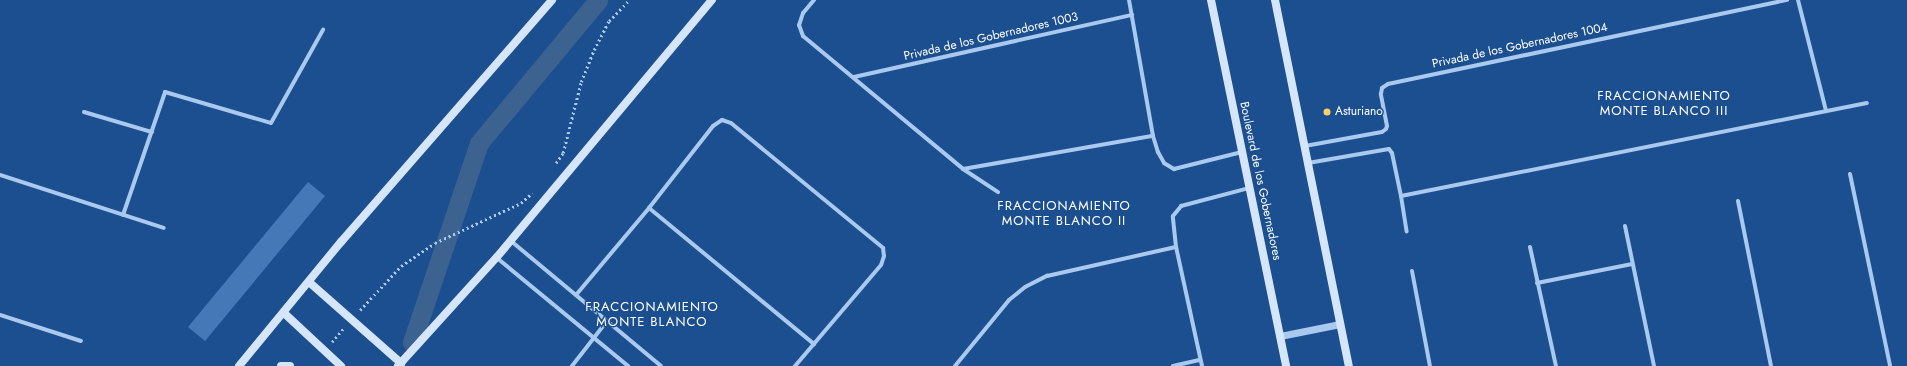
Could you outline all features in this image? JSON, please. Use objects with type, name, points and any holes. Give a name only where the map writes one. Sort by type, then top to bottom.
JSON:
[{"type":"main road","points":[[239,366],[309,282],[552,0]]},
{"type":"main road","points":[[309,282],[400,365],[497,257],[712,0]]},
{"type":"main road","name":"Boulevard de los Gobernadores","points":[[1211,0],[1286,366]]},
{"type":"main road","points":[[1275,0],[1349,366]]},
{"type":"main road","points":[[284,313],[341,366]]},
{"type":"main road","points":[[281,366],[290,366]]},
{"type":"street","points":[[814,0],[803,13],[799,25],[803,36],[963,169],[998,192]]},
{"type":"street","points":[[1129,0],[1153,136],[1164,163],[1174,169],[1242,152]]},
{"type":"street","name":"Privada de los Gobernadores 1004","points":[[1305,146],[1386,130],[1387,126],[1381,94],[1382,88],[1388,84],[1787,0]]},
{"type":"street","points":[[1798,0],[1826,111]]},
{"type":"street","name":"Privada de los Gobernadores 1003","points":[[854,78],[1132,15]]},
{"type":"street","points":[[123,215],[165,92],[271,123],[323,30]]},
{"type":"street","points":[[1401,196],[1867,103]]},
{"type":"street","points":[[84,112],[152,132]]},
{"type":"street","points":[[576,295],[649,208],[713,126],[722,120],[732,123],[883,248],[884,256],[881,265],[796,366]]},
{"type":"street","points":[[963,169],[1153,136]]},
{"type":"street","points":[[1308,163],[1389,149],[1392,153],[1407,232]]},
{"type":"street","points":[[1850,174],[1890,366]]},
{"type":"street","points":[[0,175],[164,228]]},
{"type":"street","points":[[1202,366],[1176,247],[1173,216],[1181,206],[1249,188]]},
{"type":"street","points":[[1738,201],[1771,366]]},
{"type":"street","points":[[649,208],[814,344]]},
{"type":"street","points":[[1625,226],[1654,366]]},
{"type":"street","points":[[510,241],[661,366]]},
{"type":"street","points":[[955,366],[1008,300],[1024,287],[1046,276],[1176,247]]},
{"type":"street","points":[[1530,247],[1536,283],[1556,366]]},
{"type":"street","points":[[497,257],[628,366]]},
{"type":"street","points":[[1536,283],[1632,264]]},
{"type":"street","points":[[1412,271],[1430,366]]},
{"type":"street","points":[[0,316],[81,341]]},
{"type":"street","points":[[572,366],[607,321]]},
{"type":"street","points":[[1280,336],[1340,324]]},
{"type":"street","points":[[1173,366],[1200,360]]},
{"type":"path","points":[[556,164],[563,153],[581,82],[594,50],[609,22],[629,0]]},
{"type":"path","points":[[325,351],[350,319],[372,298],[401,266],[435,243],[521,203],[535,190]]},
{"type":"building","points":[[308,182],[325,196],[205,341],[188,327]]},
{"type":"waterway","points":[[412,342],[479,143],[598,0]]},
{"type":"place","name":"Asturiano","points":[[1327,112]]},
{"type":"district","name":"FRACCIONAMIENTO MONTE BLANCO III","points":[[1664,104]]},
{"type":"district","name":"FRACCIONAMIENTO MONTE BLANCO II","points":[[1064,214]]},
{"type":"district","name":"FRACCIONAMIENTO MONTE BLANCO","points":[[652,316]]}]
